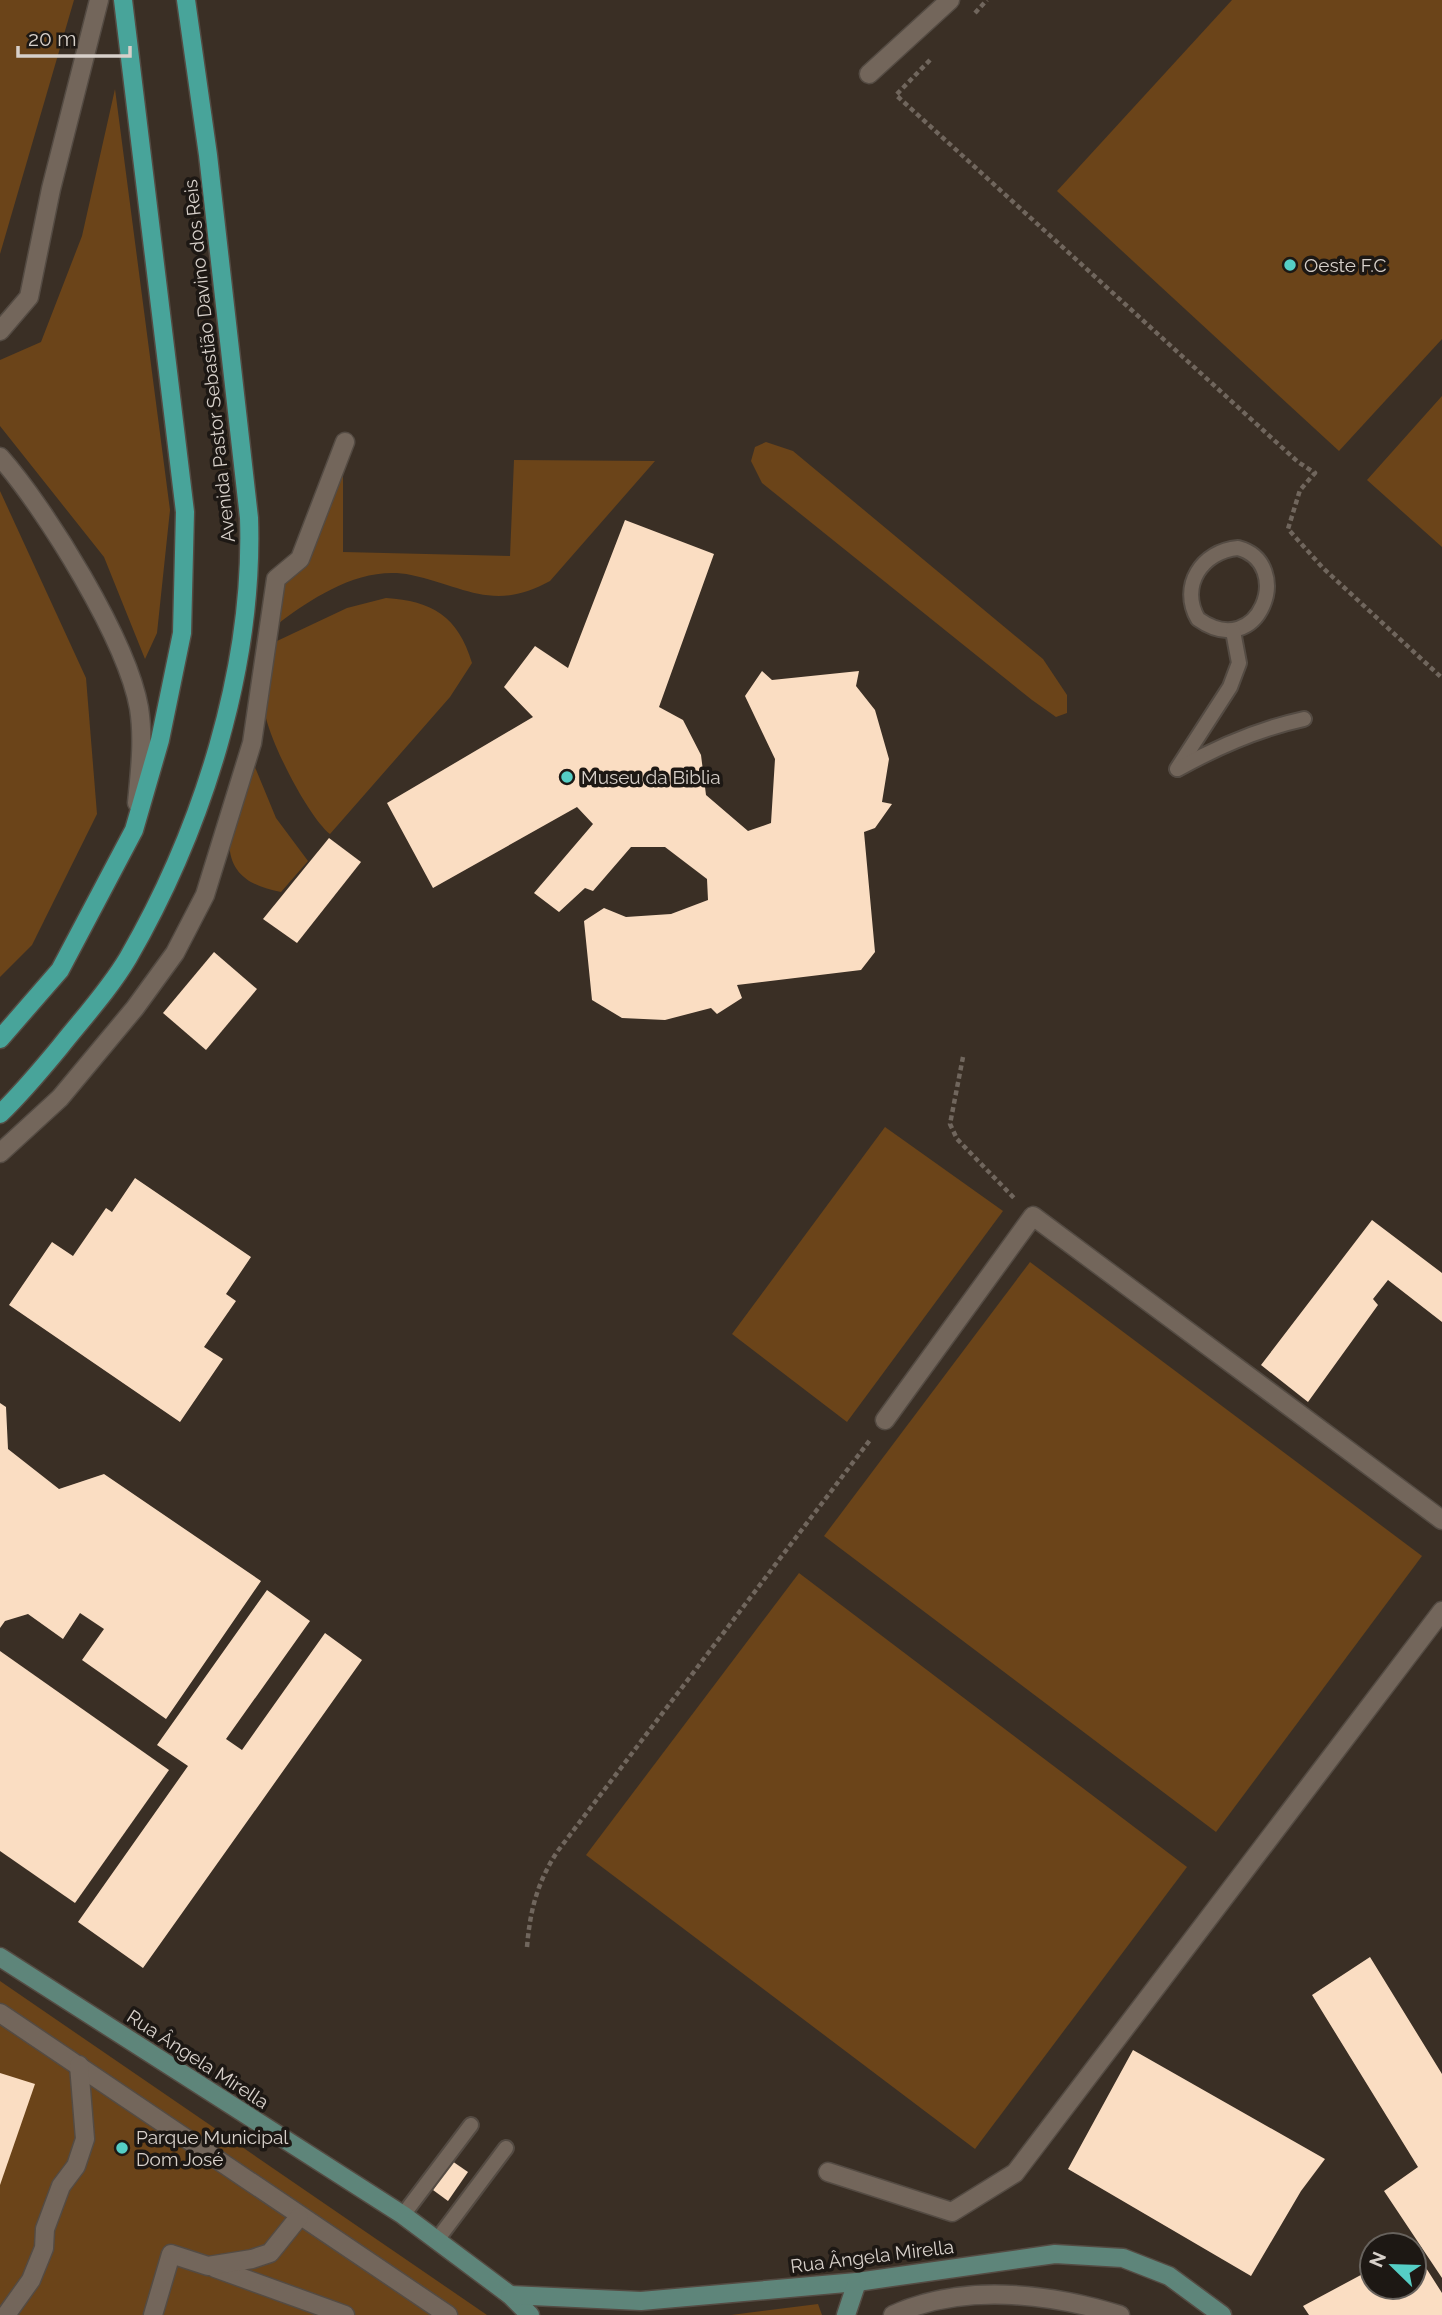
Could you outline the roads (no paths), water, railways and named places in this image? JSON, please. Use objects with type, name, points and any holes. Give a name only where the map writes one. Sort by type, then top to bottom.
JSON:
[{"type":"main road","name":"Avenida Pastor Sebastião Davino dos Reis","points":[[0,1040],[60,970],[134,830],[160,740],[182,633],[185,512],[123,0]]},
{"type":"main road","name":"Avenida Pastor Sebastião Davino dos Reis","points":[[0,1114],[18,1097],[103,995],[127,960],[167,883],[215,763],[242,630],[250,555],[248,519],[208,155],[186,0]]},
{"type":"street","points":[[0,331],[29,297],[51,189],[99,0]]},
{"type":"street","points":[[869,74],[950,0]]},
{"type":"street","points":[[0,1153],[60,1098],[135,1008],[175,953],[205,895],[252,743],[276,579],[300,559],[345,442]]},
{"type":"street","points":[[0,457],[83,578],[129,671],[139,706],[143,745],[134,830]]},
{"type":"street","points":[[885,1420],[1033,1216],[1442,1520]]},
{"type":"street","points":[[828,2172],[952,2212],[1016,2173],[1442,1611]]},
{"type":"street","name":"Rua Ângela Mirella","points":[[0,1957],[403,2215],[510,2295],[530,2315]]},
{"type":"street","points":[[0,2013],[448,2315]]},
{"type":"street","points":[[6,2315],[31,2280],[44,2248],[45,2230],[61,2186],[76,2166],[85,2139],[79,2065]]},
{"type":"street","points":[[208,2266],[225,2265],[270,2253],[299,2217]]},
{"type":"street","points":[[153,2315],[171,2254],[345,2315]]},
{"type":"street","name":"Rua Ângela Mirella","points":[[510,2295],[641,2301],[857,2282],[1055,2254],[1123,2258],[1169,2276],[1222,2315]]},
{"type":"street","points":[[846,2315],[857,2282]]},
{"type":"street","points":[[893,2315],[919,2303],[965,2294],[1046,2299],[1119,2315]]},
{"type":"lane","points":[[1238,548],[1249,551],[1261,562],[1267,585],[1251,623],[1233,631],[1220,631],[1198,619],[1190,594],[1194,576],[1209,558],[1219,551],[1238,548]]},
{"type":"lane","points":[[1233,631],[1239,663],[1230,687],[1177,769],[1231,741],[1268,727],[1304,719]]},
{"type":"lane","points":[[403,2215],[471,2125]]},
{"type":"lane","points":[[437,2240],[506,2148]]},
{"type":"place","name":"Oeste F.C","points":[[1290,265]]},
{"type":"place","name":"Museu da Biblia","points":[[567,777]]},
{"type":"place","name":"Parque Municipal Dom José","points":[[122,2148]]}]
